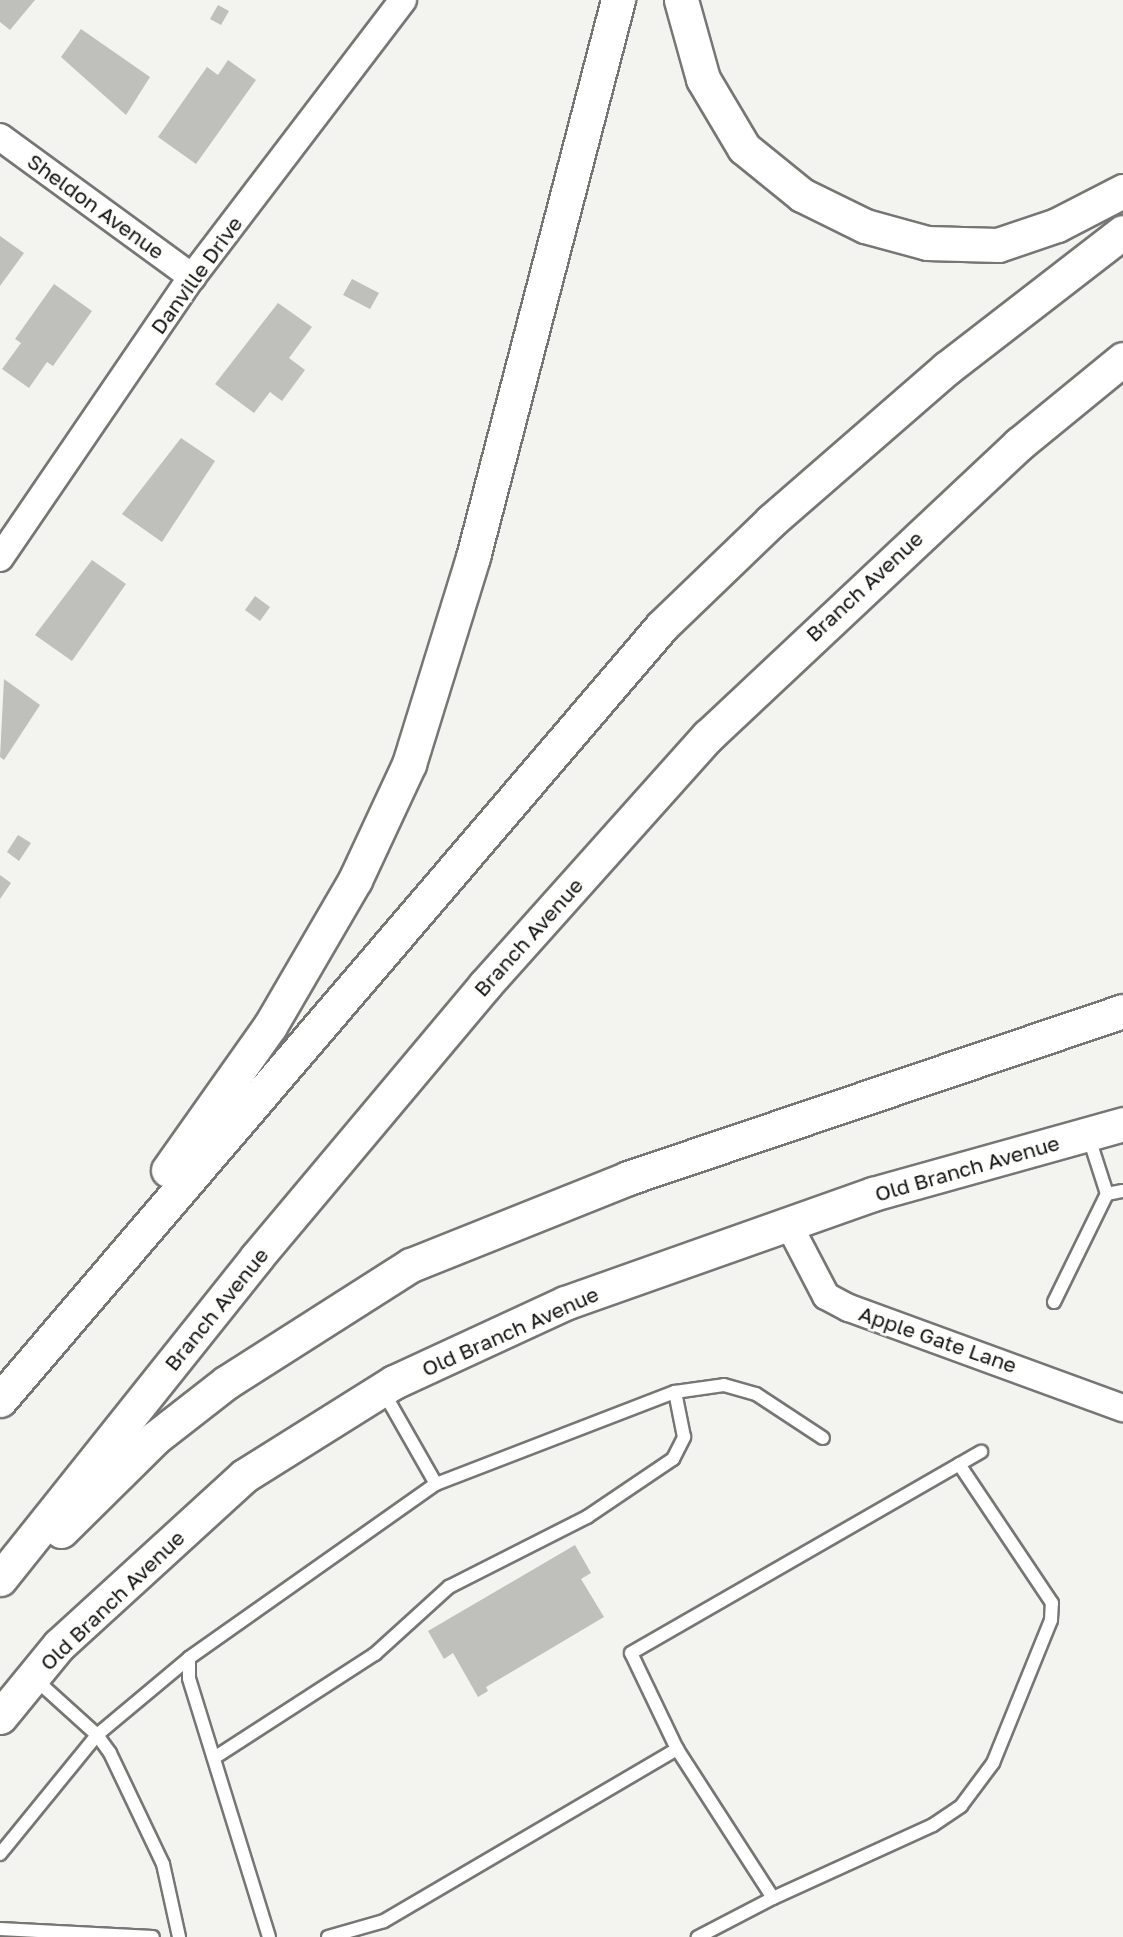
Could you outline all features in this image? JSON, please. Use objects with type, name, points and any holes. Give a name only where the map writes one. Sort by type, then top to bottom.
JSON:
[{"type":"main road","points":[[1,1398],[270,1026],[355,880],[409,764],[473,557],[618,0]]},
{"type":"main road","points":[[681,0],[703,79],[744,148],[802,195],[865,226],[927,243],[998,244],[1057,225],[1123,191]]},
{"type":"main road","points":[[1,1398],[662,626],[771,521],[947,368],[1123,232]]},
{"type":"main road","name":"Branch Avenue","points":[[0,1579],[256,1258],[484,985],[708,736],[1019,444],[1123,359]]},
{"type":"main road","points":[[0,1591],[164,1431],[314,1322],[411,1265],[628,1179],[1123,1011]]},
{"type":"main road","name":"Old Branch Avenue","points":[[0,1717],[59,1645],[244,1476],[382,1389],[565,1303],[790,1227],[873,1194],[1123,1124]]},
{"type":"street","name":"Danville Drive","points":[[0,558],[192,277],[403,0]]},
{"type":"street","name":"Sheldon Avenue","points":[[0,136],[192,277]]},
{"type":"street","name":"Apple Gate Lane","points":[[790,1227],[816,1281],[833,1300],[1123,1408]]},
{"type":"lane","points":[[1054,1302],[1107,1194],[1088,1134]]},
{"type":"lane","points":[[1107,1194],[1123,1191]]},
{"type":"lane","points":[[0,1854],[97,1735],[189,1658],[436,1484],[675,1392],[724,1385],[756,1394],[823,1438]]},
{"type":"lane","points":[[382,1389],[436,1484]]},
{"type":"lane","points":[[214,1758],[375,1654],[449,1587],[587,1517],[673,1459],[684,1437],[675,1392]]},
{"type":"lane","points":[[773,1898],[677,1749],[631,1653],[981,1452]]},
{"type":"lane","points":[[698,1937],[773,1898],[933,1825],[961,1806],[993,1763],[1051,1620],[1052,1603],[959,1464]]},
{"type":"lane","points":[[189,1658],[189,1677],[269,1937]]},
{"type":"lane","points":[[33,1677],[97,1735],[163,1864],[179,1937]]},
{"type":"lane","points":[[328,1937],[384,1921],[677,1749]]},
{"type":"lane","points":[[0,1929],[153,1937]]},
{"type":"building","points":[[0,0],[35,0],[10,30],[0,22]]},
{"type":"building","points":[[218,5],[229,11],[221,25],[210,19]]},
{"type":"building","points":[[81,29],[150,77],[126,115],[61,57]]},
{"type":"building","points":[[228,60],[256,80],[196,164],[158,137],[207,67],[218,75]]},
{"type":"building","points":[[0,236],[24,253],[0,286]]},
{"type":"building","points":[[352,279],[379,293],[370,309],[343,295]]},
{"type":"building","points":[[54,284],[92,311],[53,366],[47,362],[29,388],[2,369],[21,343],[15,339]]},
{"type":"building","points":[[278,303],[312,327],[289,358],[305,370],[282,401],[270,392],[254,413],[215,384]]},
{"type":"building","points":[[181,438],[215,461],[162,542],[122,514]]},
{"type":"building","points":[[92,560],[126,584],[72,661],[35,635]]},
{"type":"building","points":[[255,596],[270,607],[260,621],[245,610]]},
{"type":"building","points":[[4,679],[40,705],[4,760],[0,757]]},
{"type":"building","points":[[18,835],[31,843],[19,861],[7,852]]},
{"type":"building","points":[[0,875],[11,883],[0,899]]},
{"type":"building","points":[[575,1545],[591,1573],[581,1579],[604,1617],[486,1687],[488,1691],[478,1697],[453,1653],[444,1659],[428,1631]]}]
